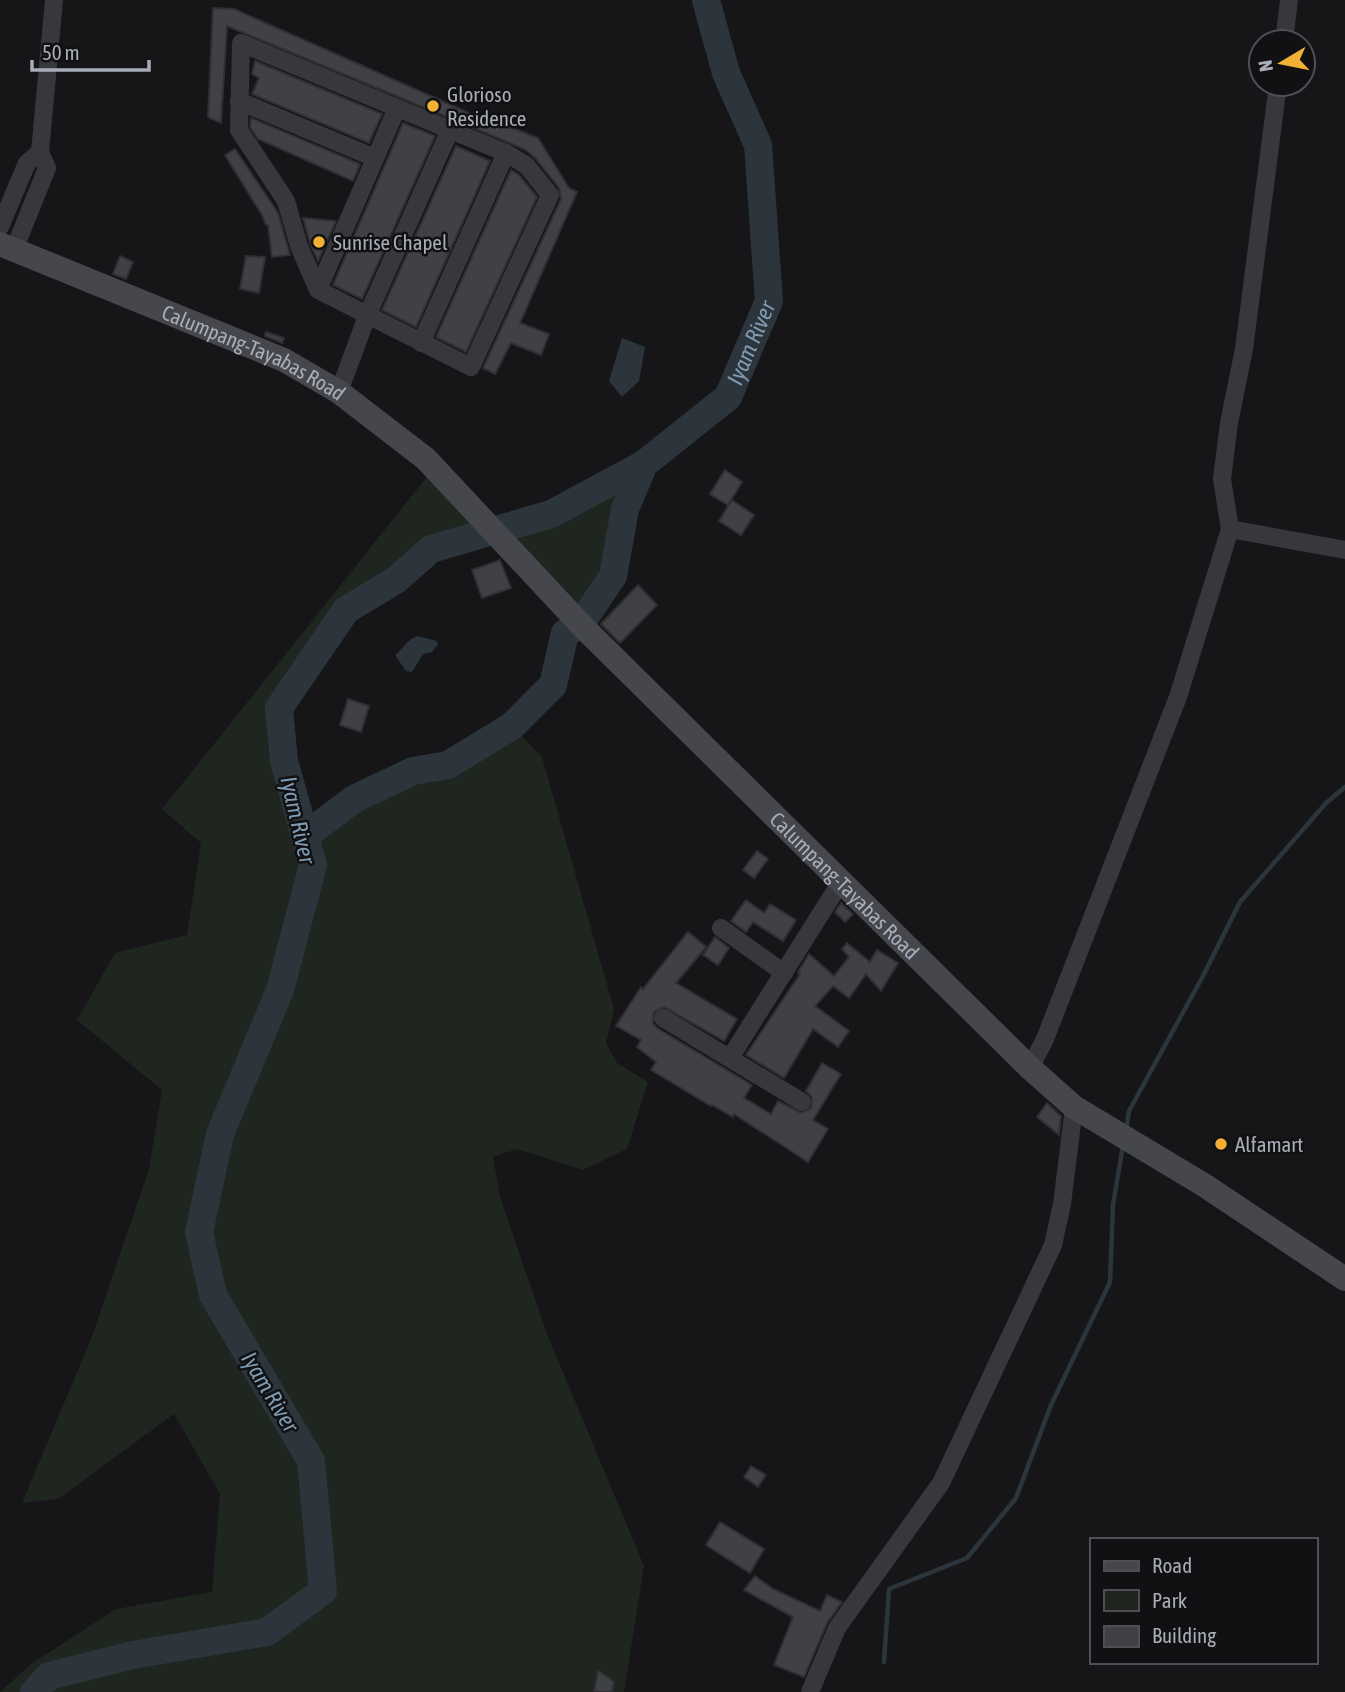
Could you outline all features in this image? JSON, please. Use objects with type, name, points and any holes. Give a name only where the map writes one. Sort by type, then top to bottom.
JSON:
[{"type":"main road","name":"Calumpang-Tayabas Road","points":[[7,247],[284,360],[340,392],[426,459],[584,628],[1030,1068],[1074,1107],[1204,1185],[1345,1279]]},
{"type":"street","points":[[7,247],[47,169],[40,152],[54,0]]},
{"type":"street","points":[[1285,28],[1289,0]]},
{"type":"street","points":[[241,43],[506,153],[527,166],[550,195],[471,367],[318,290],[299,246],[286,201],[239,130],[239,101],[241,43]]},
{"type":"street","points":[[1030,1068],[1045,1039],[1178,696],[1230,529],[1222,479],[1228,423],[1244,349],[1276,98]]},
{"type":"street","points":[[239,101],[375,158]]},
{"type":"street","points":[[318,290],[397,108]]},
{"type":"street","points":[[340,392],[367,316],[450,130]]},
{"type":"street","points":[[0,227],[27,163],[40,152]]},
{"type":"street","points":[[421,343],[506,153]]},
{"type":"street","points":[[1230,529],[1345,550]]},
{"type":"street","points":[[730,1058],[842,880]]},
{"type":"street","points":[[721,928],[784,973]]},
{"type":"street","points":[[663,1018],[802,1102]]},
{"type":"street","points":[[810,1692],[837,1628],[941,1483],[1054,1245],[1074,1107]]},
{"type":"green space","points":[[644,464],[625,509],[613,576],[580,625],[491,531],[551,514]]},
{"type":"green space","points":[[434,468],[491,531],[431,549],[396,580],[346,610],[279,708],[284,761],[305,835],[354,798],[413,771],[448,765],[512,726],[542,757],[614,1009],[606,1043],[617,1063],[648,1082],[627,1149],[583,1170],[517,1149],[493,1157],[500,1197],[547,1334],[644,1566],[624,1692],[0,1692],[31,1664],[116,1609],[212,1592],[220,1494],[174,1414],[58,1499],[22,1503],[91,1339],[149,1169],[162,1090],[77,1020],[115,953],[187,935],[201,843],[162,809]]},
{"type":"shaded area","points":[[622,338],[645,347],[639,381],[622,397],[609,381]]},
{"type":"shaded area","points":[[417,636],[437,641],[438,644],[432,652],[423,654],[412,672],[406,671],[395,655]]},
{"type":"building","points":[[213,8],[234,9],[494,124],[538,138],[569,188],[577,192],[520,323],[549,334],[541,355],[511,343],[495,374],[483,368],[561,199],[559,188],[536,159],[526,150],[510,143],[227,26],[221,123],[208,117]]},
{"type":"building","points":[[255,61],[382,114],[369,143],[252,94],[259,78],[252,74]]},
{"type":"building","points":[[251,118],[360,164],[353,181],[258,139],[250,127]]},
{"type":"building","points":[[403,123],[435,136],[362,299],[333,285]]},
{"type":"building","points":[[456,146],[490,161],[416,327],[382,310]]},
{"type":"building","points":[[235,149],[278,213],[290,255],[272,257],[268,225],[225,155]]},
{"type":"building","points":[[511,170],[519,175],[537,197],[466,352],[436,337]]},
{"type":"building","name":"Sunrise Chapel","points":[[303,218],[336,221],[318,261],[310,243]]},
{"type":"building","points":[[120,256],[133,262],[126,279],[113,274]]},
{"type":"building","points":[[246,256],[265,257],[259,293],[240,289]]},
{"type":"building","points":[[266,332],[284,338],[282,343],[265,336]]},
{"type":"building","points":[[725,470],[742,482],[728,505],[710,494]]},
{"type":"building","points":[[732,500],[754,515],[741,535],[719,521]]},
{"type":"building","points":[[500,560],[511,588],[482,598],[472,570]]},
{"type":"building","points":[[638,585],[657,605],[620,643],[601,624]]},
{"type":"building","points":[[348,699],[369,706],[361,732],[340,725]]},
{"type":"building","points":[[757,851],[768,859],[754,878],[743,870]]},
{"type":"building","points":[[746,900],[764,913],[770,904],[796,920],[783,941],[753,922],[746,932],[731,921]]},
{"type":"building","points":[[841,903],[853,914],[845,922],[835,912]]},
{"type":"building","points":[[688,932],[706,947],[676,983],[737,1019],[724,1041],[664,1007],[654,1012],[653,1023],[657,1028],[752,1085],[744,1098],[771,1114],[778,1101],[801,1113],[811,1108],[812,1097],[806,1091],[822,1063],[841,1074],[813,1120],[828,1129],[808,1162],[734,1114],[733,1117],[711,1106],[651,1070],[656,1062],[637,1047],[641,1040],[616,1026],[641,987],[643,989]]},
{"type":"building","points":[[715,937],[729,948],[718,965],[703,955]]},
{"type":"building","points":[[847,943],[870,962],[877,950],[898,963],[881,991],[866,974],[849,998],[833,986],[815,1006],[849,1031],[838,1047],[813,1029],[784,1078],[746,1055],[800,974],[798,972],[809,954],[834,976],[849,957],[842,949]]},
{"type":"building","points":[[1047,1103],[1061,1116],[1059,1135],[1037,1117]]},
{"type":"building","points":[[751,1466],[766,1475],[758,1487],[744,1477]]},
{"type":"building","points":[[720,1522],[764,1549],[750,1573],[706,1545]]},
{"type":"building","points":[[755,1576],[773,1589],[820,1611],[827,1595],[842,1602],[827,1623],[804,1677],[774,1665],[793,1617],[744,1590]]},
{"type":"building","points":[[598,1670],[614,1682],[612,1692],[594,1692]]},
{"type":"waterway","name":"Iyam River","points":[[34,1692],[49,1676],[133,1655],[267,1632],[323,1591],[311,1461],[213,1295],[199,1232],[220,1134],[280,990],[313,865],[284,761],[279,708],[346,610],[396,580],[431,549],[551,514],[644,464],[728,397],[769,301],[758,145],[726,73],[706,0]]},
{"type":"waterway","points":[[305,836],[354,799],[413,771],[448,765],[512,726],[553,685],[565,633],[580,625],[613,576],[625,509],[644,464]]},
{"type":"waterway","points":[[1126,1130],[1129,1111],[1240,902],[1326,803],[1345,787]]},
{"type":"waterway","points":[[884,1662],[889,1589],[967,1558],[1016,1498],[1051,1405],[1110,1282],[1113,1205],[1123,1145]]},
{"type":"place","name":"Glorioso Residence","points":[[433,106]]},
{"type":"place","name":"Sunrise Chapel","points":[[319,242]]},
{"type":"place","name":"Alfamart","points":[[1221,1144]]}]
